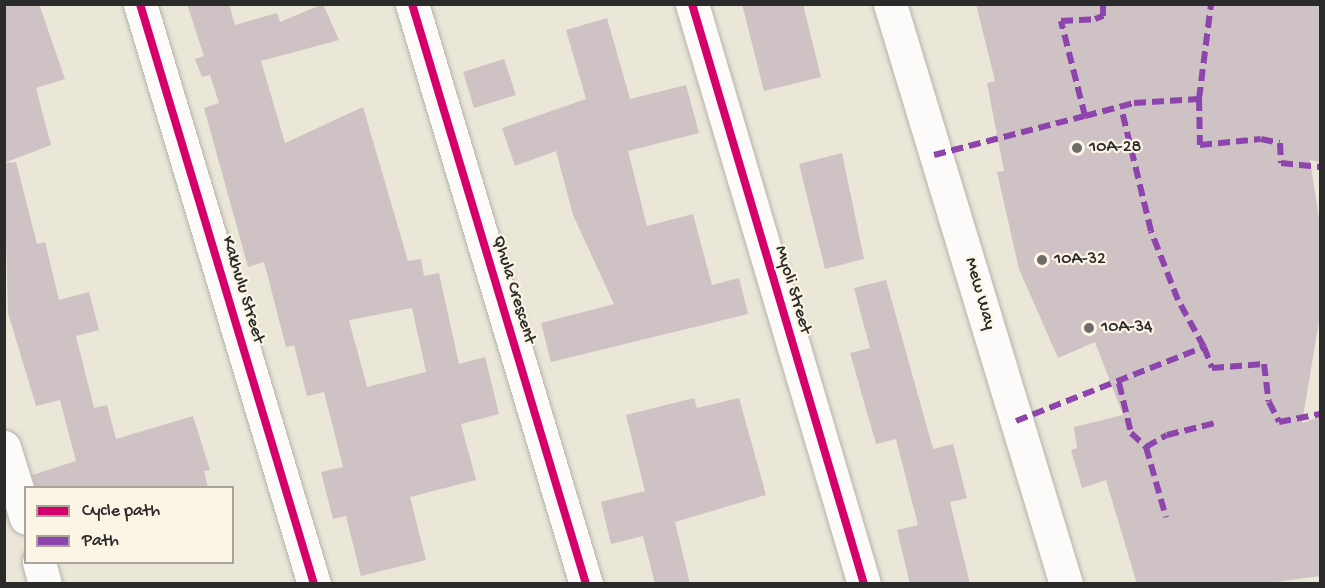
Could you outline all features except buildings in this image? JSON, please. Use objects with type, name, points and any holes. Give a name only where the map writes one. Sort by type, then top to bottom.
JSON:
[{"type":"street","name":"Kakhulu Street","points":[[140,4],[314,584]]},
{"type":"street","name":"Qhula Crescent","points":[[412,4],[586,584]]},
{"type":"street","name":"Myoli Street","points":[[692,4],[864,584]]},
{"type":"street","name":"Mew Way","points":[[890,4],[1066,584]]},
{"type":"street","points":[[4,447],[24,512]]},
{"type":"street","points":[[40,564],[45,584]]},
{"type":"marked path","points":[[934,155],[1085,116],[1061,21],[1095,19],[1103,16],[1103,4]]},
{"type":"marked path","points":[[1085,116],[1134,103],[1199,99],[1211,4]]},
{"type":"marked path","points":[[1199,99],[1200,145],[1261,139],[1280,143],[1281,163],[1320,167]]},
{"type":"marked path","points":[[1016,421],[1204,347],[1178,300],[1151,231],[1122,111]]},
{"type":"marked path","points":[[1204,347],[1212,368],[1264,364],[1269,402],[1279,422],[1320,414]]},
{"type":"marked path","points":[[1119,383],[1131,433],[1146,447],[1166,517]]},
{"type":"marked path","points":[[1146,447],[1167,435],[1215,423]]},
{"type":"cycle path","points":[[140,4],[314,584]]},
{"type":"cycle path","points":[[412,4],[586,584]]},
{"type":"cycle path","points":[[692,4],[864,584]]},
{"type":"place","name":"10A-28","points":[[1077,148]]},
{"type":"place","name":"10A-32","points":[[1042,260]]},
{"type":"place","name":"10A-34","points":[[1089,328]]}]
